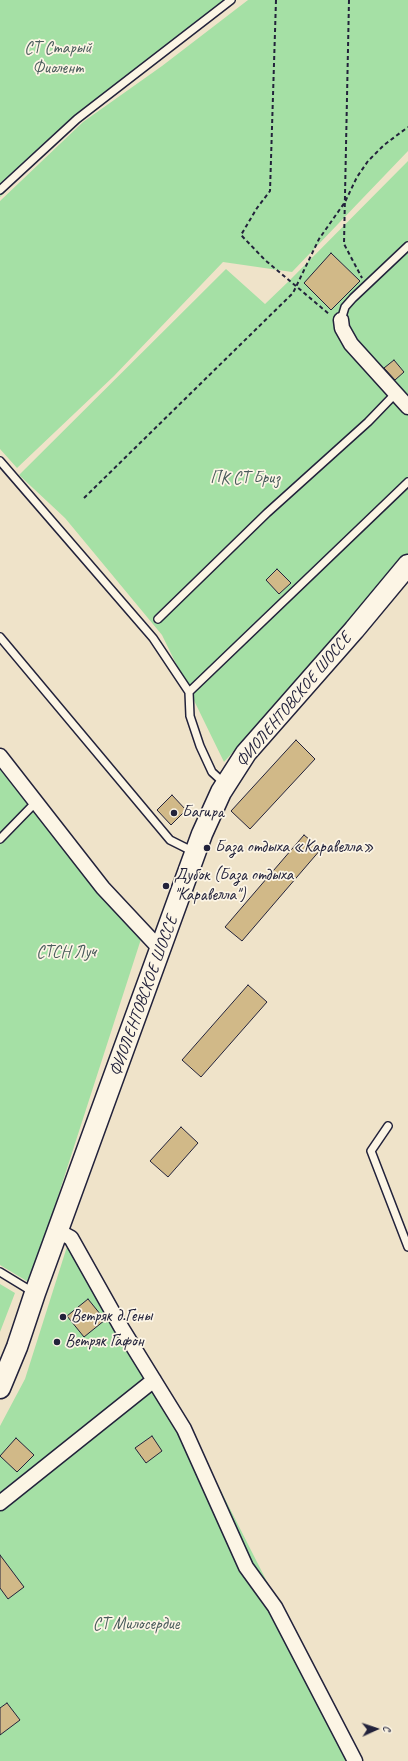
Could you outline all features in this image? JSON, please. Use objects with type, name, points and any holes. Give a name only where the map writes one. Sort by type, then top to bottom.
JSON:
[{"type":"main road","name":"ФИОЛЕНТОВСКОЕ ШОССЕ","points":[[0,1388],[17,1347],[202,834],[226,785],[246,753],[354,630],[408,564]]},
{"type":"street","points":[[341,320],[342,328],[351,344],[408,407]]},
{"type":"street","points":[[0,756],[103,888],[161,950]]},
{"type":"street","points":[[58,1231],[71,1238],[121,1327],[184,1429],[246,1567],[275,1607],[354,1761]]},
{"type":"street","points":[[0,1503],[154,1380]]},
{"type":"lane","points":[[0,190],[77,119],[232,0]]},
{"type":"lane","points":[[341,320],[346,307],[353,298],[408,246]]},
{"type":"lane","points":[[158,619],[267,514],[368,422],[396,393]]},
{"type":"lane","points":[[0,461],[153,638],[188,692],[190,716],[200,746],[212,772],[226,785]]},
{"type":"lane","points":[[188,692],[408,482]]},
{"type":"lane","points":[[0,637],[170,840],[196,852]]},
{"type":"lane","points":[[0,839],[36,802]]},
{"type":"lane","points":[[388,1126],[371,1151],[408,1247]]},
{"type":"lane","points":[[0,1272],[36,1292]]},
{"type":"path","points":[[276,0],[270,191],[256,208],[241,235],[265,260],[328,314],[341,320]]},
{"type":"path","points":[[349,0],[344,244],[366,285]]},
{"type":"path","points":[[84,498],[289,298],[293,293],[319,239],[345,202],[356,177],[368,161],[384,145],[408,127]]},
{"type":"green space","name":"СТ Старый Фиолент","points":[[0,0],[235,0],[85,112],[0,197]]},
{"type":"green space","points":[[248,0],[408,0],[408,151],[292,272],[223,262],[114,376],[17,468],[0,449],[0,201],[83,122],[162,66]]},
{"type":"green space","name":"ПК СТ Бриз","points":[[408,161],[408,557],[224,762],[162,635],[65,518],[19,475],[226,269],[265,304]]},
{"type":"green space","name":"СТСН Луч","points":[[0,766],[35,814],[141,939],[30,1283],[0,1265]]},
{"type":"green space","name":"СТ Милосердие","points":[[71,1234],[191,1432],[358,1761],[0,1761],[0,1426],[25,1379]]},
{"type":"green space","points":[[0,1284],[15,1293],[0,1332]]},
{"type":"building","points":[[331,253],[360,281],[331,310],[304,283]]},
{"type":"building","points":[[394,360],[404,372],[395,380],[384,368]]},
{"type":"building","points":[[277,569],[291,583],[279,594],[266,580]]},
{"type":"building","points":[[296,740],[315,759],[250,829],[231,811]]},
{"type":"building","points":[[172,795],[186,810],[171,825],[157,810]]},
{"type":"building","points":[[304,835],[321,849],[242,941],[225,927]]},
{"type":"building","points":[[248,985],[267,1002],[201,1077],[182,1060]]},
{"type":"building","points":[[181,1127],[198,1143],[168,1177],[150,1161]]},
{"type":"building","points":[[88,1299],[105,1320],[84,1337],[67,1316]]},
{"type":"building","points":[[152,1436],[162,1451],[146,1463],[135,1448]]},
{"type":"building","points":[[16,1438],[34,1455],[17,1472],[0,1456]]},
{"type":"building","points":[[0,1555],[24,1587],[8,1599],[0,1588]]},
{"type":"building","points":[[7,1703],[20,1720],[0,1735],[0,1708]]},
{"type":"place","name":"Багира","points":[[174,813]]},
{"type":"place","name":"База отдыха «Каравелла»","points":[[207,848]]},
{"type":"place","name":"Дубок (База отдыха \"Каравелла\")","points":[[166,886]]},
{"type":"place","name":"Ветряк д.Гены","points":[[63,1317]]},
{"type":"place","name":"Ветряк Гафон","points":[[57,1342]]}]
